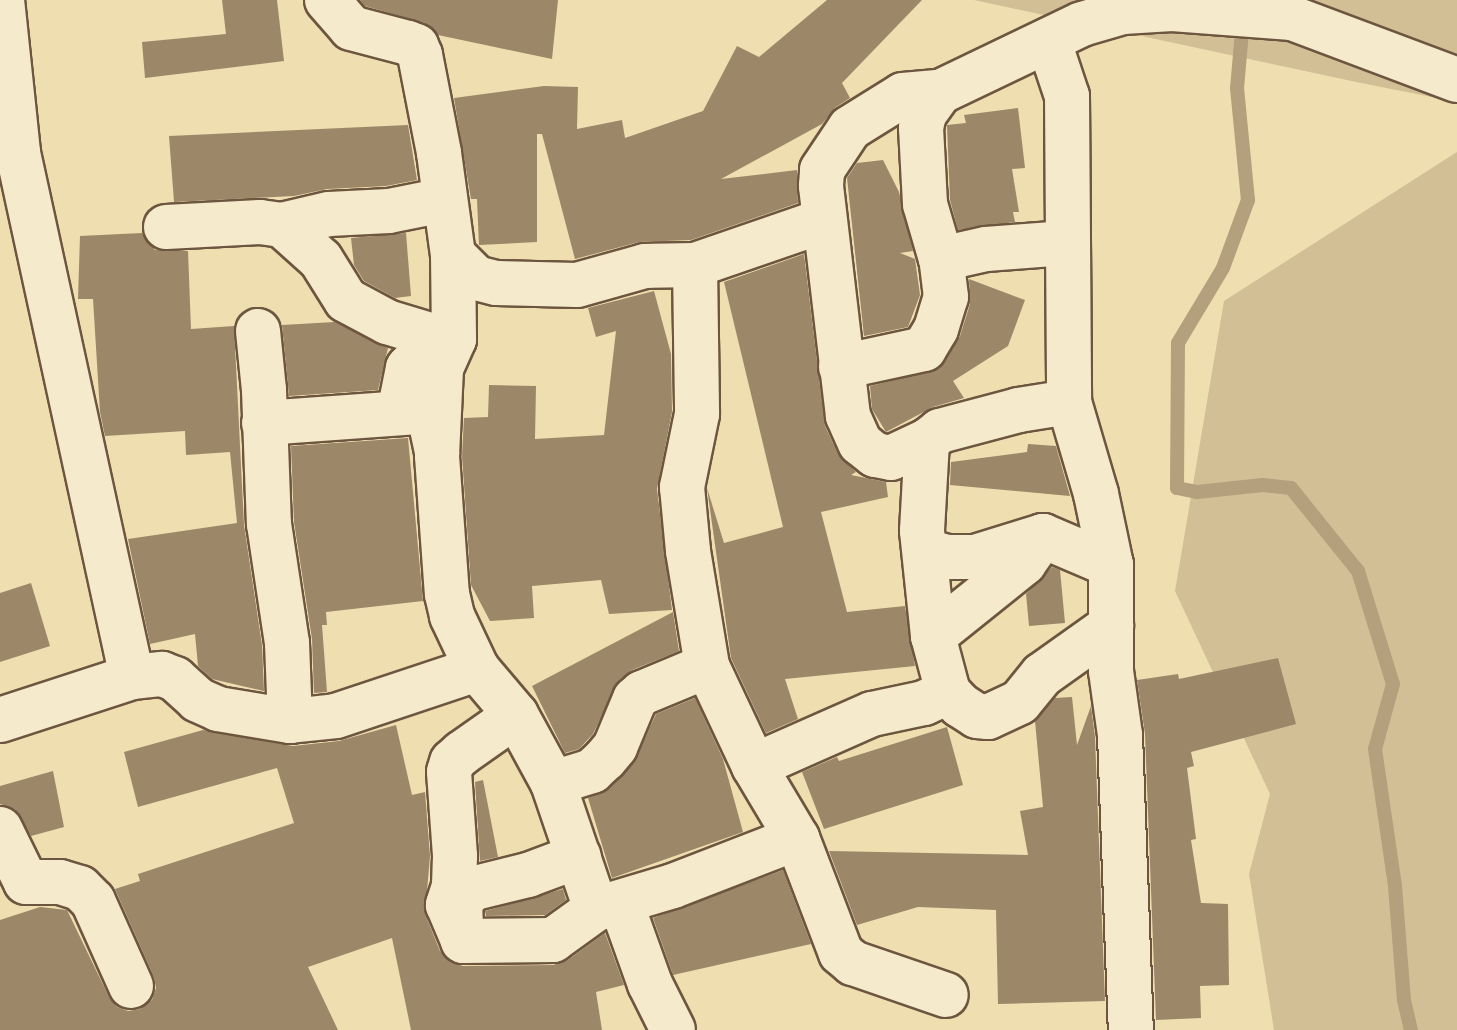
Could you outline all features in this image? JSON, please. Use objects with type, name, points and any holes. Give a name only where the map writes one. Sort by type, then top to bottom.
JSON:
[{"type":"street","points":[[2,0],[9,150],[132,677]]},
{"type":"street","points":[[327,0],[351,28],[416,46],[437,140],[453,255],[452,340],[441,368],[437,456],[447,594],[452,616],[477,669],[516,715],[553,783],[579,856],[609,906],[673,1030]]},
{"type":"street","points":[[1069,402],[1019,410],[940,431],[927,441],[891,458],[867,452],[848,416],[823,221],[822,170],[850,128],[903,95],[940,92],[1082,24],[1123,12],[1172,9],[1292,18],[1457,80]]},
{"type":"street","points":[[1049,42],[1067,96],[1069,402],[1096,494],[1111,565],[1111,671],[1120,735],[1131,1030]]},
{"type":"street","points":[[841,367],[924,349],[936,329],[946,297],[941,259],[925,204],[921,128],[924,114],[940,92]]},
{"type":"street","points":[[166,227],[260,222],[282,225],[329,214],[389,211],[444,200]]},
{"type":"street","points":[[453,255],[476,278],[509,285],[577,285],[645,266],[695,265],[823,221]]},
{"type":"street","points":[[282,225],[321,260],[346,300],[387,322],[452,340]]},
{"type":"street","points":[[941,259],[986,249],[1066,243]]},
{"type":"street","points":[[695,265],[697,414],[682,487],[688,551],[707,666],[754,766],[797,838],[841,953],[853,963],[946,995]]},
{"type":"street","points":[[258,331],[264,390],[269,524],[287,643],[290,721]]},
{"type":"street","points":[[399,413],[408,368],[425,350],[452,340]]},
{"type":"street","points":[[264,423],[426,413],[437,456]]},
{"type":"street","points":[[927,441],[922,531],[933,636],[948,692],[960,705],[977,716],[988,717],[1020,702],[1042,675],[1111,626]]},
{"type":"street","points":[[927,568],[947,557],[975,557],[1043,536],[1111,565]]},
{"type":"street","points":[[933,636],[1024,563],[1043,536]]},
{"type":"street","points":[[927,568],[979,601]]},
{"type":"street","points":[[553,783],[592,771],[605,759],[615,747],[635,699],[642,693],[707,666]]},
{"type":"street","points":[[0,720],[132,677],[162,674],[175,679],[198,700],[218,709],[290,721],[336,716],[477,669]]},
{"type":"street","points":[[754,766],[872,714],[924,703],[948,692]]},
{"type":"street","points":[[463,941],[448,905],[454,886],[455,856],[449,772],[452,762],[462,753],[516,715]]},
{"type":"street","points":[[0,829],[13,889],[60,882],[80,888],[93,901],[131,986]]},
{"type":"street","points":[[463,941],[553,940],[609,906],[797,838]]},
{"type":"street","points":[[463,941],[458,912],[463,897],[471,889],[528,875],[579,856]]},
{"type":"shaded area","points":[[974,0],[1457,0],[1457,102],[1361,83]]},
{"type":"shaded area","points":[[1457,152],[1457,1030],[1274,1030],[1249,874],[1270,794],[1175,591],[1224,301]]},
{"type":"building","points":[[222,0],[277,0],[284,61],[145,78],[142,42],[226,34]]},
{"type":"building","points":[[360,0],[558,0],[552,59],[438,35],[425,23],[365,6]]},
{"type":"building","points":[[827,0],[922,0],[842,83],[850,98],[836,107],[822,124],[721,179],[797,170],[798,203],[691,240],[639,242],[575,259],[542,134],[537,134],[537,242],[479,245],[477,199],[471,199],[454,98],[544,86],[578,87],[577,129],[622,120],[625,138],[703,111],[737,46],[759,57]]},
{"type":"building","points":[[1018,108],[1025,168],[1012,169],[1019,212],[1013,212],[1015,222],[958,230],[950,200],[947,125],[966,123],[964,115]]},
{"type":"building","points":[[408,125],[417,180],[386,186],[327,189],[294,196],[174,202],[169,136]]},
{"type":"building","points":[[883,160],[899,192],[913,251],[900,253],[915,259],[920,295],[908,327],[864,336],[847,178],[857,163]]},
{"type":"building","points":[[142,233],[155,250],[188,251],[191,329],[234,326],[244,525],[262,645],[264,691],[212,679],[198,666],[195,634],[150,644],[128,539],[237,523],[230,452],[186,455],[185,431],[105,436],[100,412],[93,299],[78,299],[80,236]]},
{"type":"building","points":[[406,233],[411,296],[395,298],[364,281],[354,265],[351,238]]},
{"type":"building","points":[[804,254],[825,426],[838,454],[856,472],[851,475],[886,482],[888,497],[821,512],[847,612],[905,606],[915,666],[785,679],[798,719],[766,733],[731,658],[707,488],[724,543],[783,527],[724,282]]},
{"type":"building","points":[[969,279],[1025,300],[1008,346],[953,381],[964,398],[933,407],[886,432],[872,409],[870,386],[939,369],[960,336],[970,304]]},
{"type":"building","points":[[654,291],[671,354],[672,412],[657,489],[672,610],[609,614],[601,580],[532,586],[534,618],[490,621],[471,585],[462,456],[464,418],[488,417],[489,385],[536,386],[535,439],[604,435],[616,331],[596,337],[588,308]]},
{"type":"building","points":[[335,322],[388,348],[378,390],[289,396],[282,325]]},
{"type":"building","points":[[408,438],[423,601],[326,612],[327,625],[322,625],[327,692],[314,693],[312,639],[294,522],[291,446]]},
{"type":"building","points":[[1028,444],[1056,446],[1070,496],[950,485],[951,462],[1027,452]]},
{"type":"building","points":[[1052,567],[1060,570],[1065,623],[1029,626],[1026,594]]},
{"type":"building","points":[[31,583],[50,646],[0,662],[0,593]]},
{"type":"building","points":[[673,612],[679,651],[632,670],[619,680],[593,734],[579,749],[565,753],[532,686]]},
{"type":"building","points":[[1278,658],[1296,724],[1191,752],[1194,766],[1187,768],[1196,839],[1191,840],[1201,903],[1228,904],[1229,985],[1200,986],[1201,1018],[1156,1020],[1145,734],[1137,680],[1178,674],[1179,679]]},
{"type":"building","points":[[1072,697],[1077,745],[1091,706],[1095,737],[1105,1001],[998,1004],[996,910],[918,907],[857,925],[829,851],[1028,855],[1020,811],[1043,807],[1035,721],[1055,698]]},
{"type":"building","points":[[695,698],[723,759],[743,832],[612,878],[588,798],[609,789],[634,763],[656,714]]},
{"type":"building","points":[[396,725],[412,795],[425,792],[430,856],[425,914],[440,951],[450,962],[463,966],[553,965],[568,960],[605,933],[624,985],[596,992],[602,1030],[411,1030],[392,938],[308,967],[338,1030],[0,1030],[0,920],[40,907],[67,910],[109,997],[117,1007],[128,1011],[140,1009],[152,1000],[156,988],[154,977],[115,889],[140,881],[138,874],[294,823],[277,768],[138,807],[124,752],[203,730],[293,746],[339,741]]},
{"type":"building","points":[[947,727],[963,785],[824,829],[802,772],[837,757],[839,761]]},
{"type":"building","points":[[53,771],[64,827],[31,836],[15,809],[0,804],[0,786]]},
{"type":"building","points":[[483,780],[498,857],[480,861],[475,782]]},
{"type":"building","points":[[783,870],[811,944],[673,975],[653,918]]},
{"type":"building","points":[[563,889],[566,900],[545,915],[486,916],[485,911]]},
{"type":"waterway","points":[[1243,20],[1237,88],[1248,200],[1223,268],[1178,343],[1177,488],[1197,492],[1263,485],[1291,488],[1358,571],[1393,684],[1375,749],[1395,886],[1404,1000],[1411,1030]]}]
